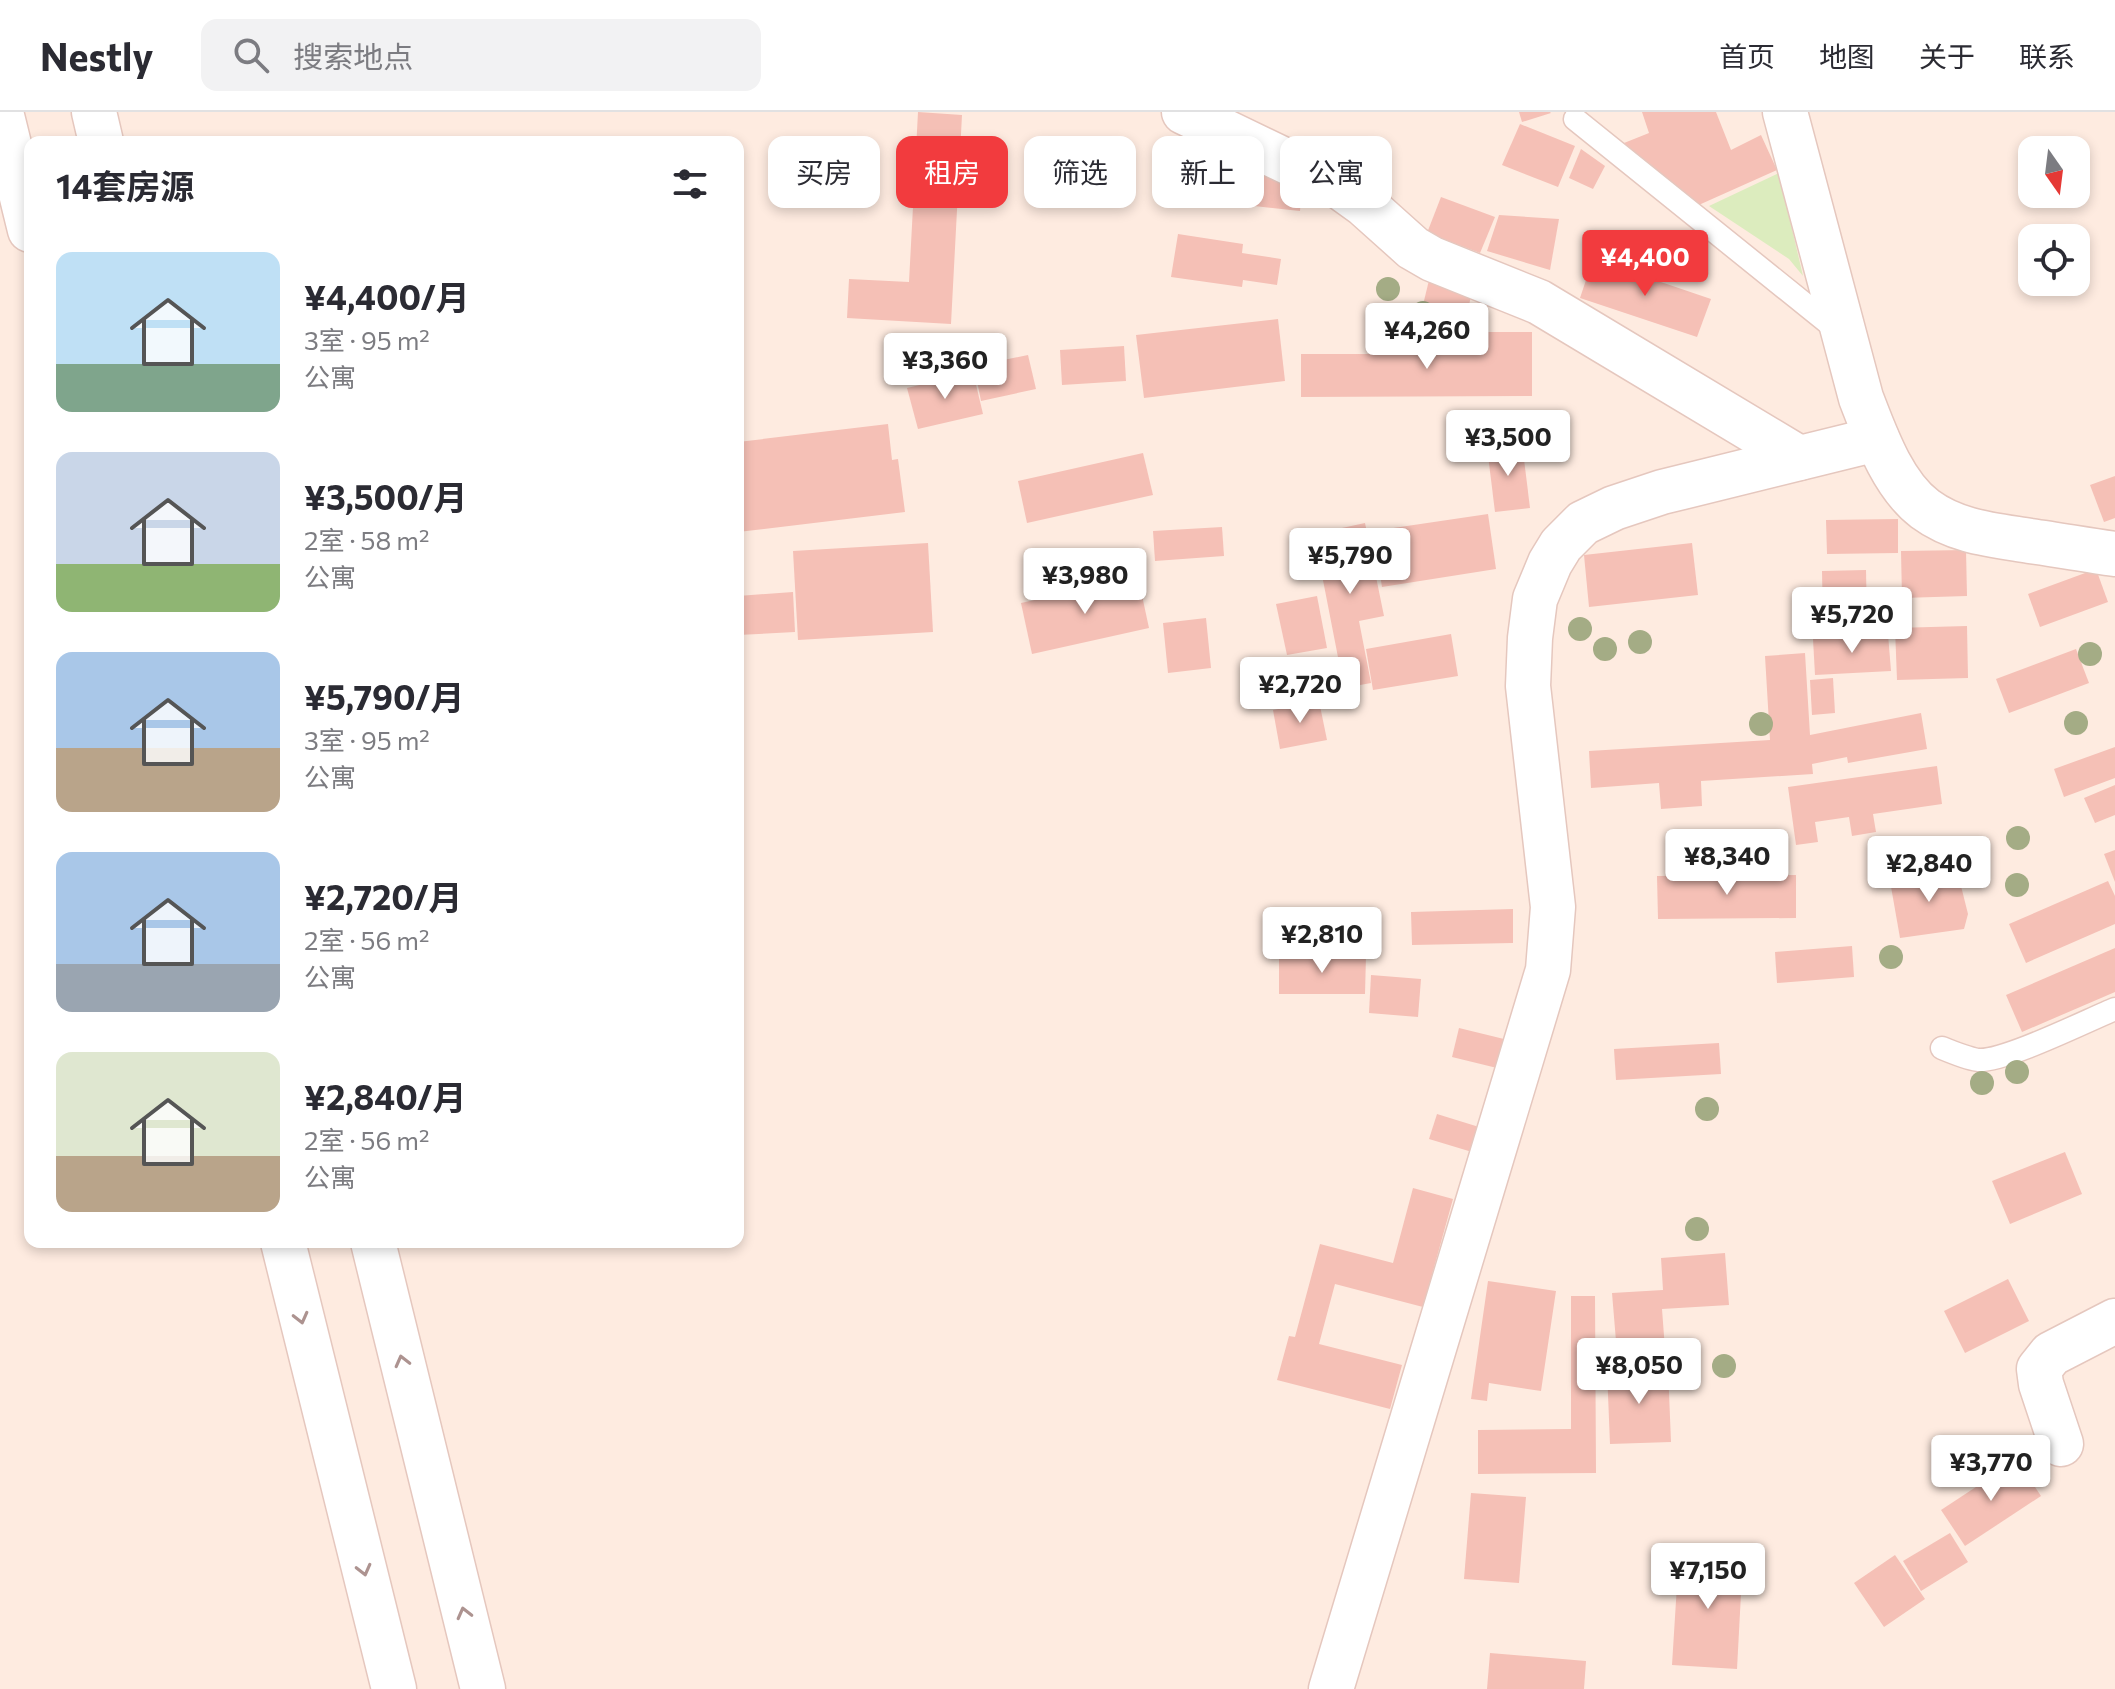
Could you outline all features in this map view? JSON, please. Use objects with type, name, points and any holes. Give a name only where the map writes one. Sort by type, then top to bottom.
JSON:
[{"type":"street","points":[[1,112],[24,206]]},
{"type":"street","points":[[94,112],[100,136]]},
{"type":"street","points":[[1184,112],[1340,187],[1413,248],[1432,259],[1539,302],[1799,458]]},
{"type":"street","points":[[1785,112],[1861,398],[1877,439],[1910,494],[1923,508],[1943,521],[1971,532],[2115,554]]},
{"type":"street","points":[[1331,1689],[1548,970],[1553,907],[1528,686],[1535,599],[1550,563],[1561,545],[1583,523],[1614,508],[1662,492],[1877,439]]},
{"type":"street","points":[[284,1248],[394,1689]]},
{"type":"street","points":[[374,1248],[483,1689]]},
{"type":"street","points":[[2061,1444],[2039,1369],[2051,1354],[2115,1321]]},
{"type":"lane","points":[[1575,119],[1845,335]]},
{"type":"lane","points":[[1942,1048],[1980,1060],[1989,1059],[2115,1009]]},
{"type":"green space","points":[[1779,173],[1803,276],[1789,259],[1709,206]]},
{"type":"building","points":[[918,112],[962,115],[961,136],[917,136]]},
{"type":"building","points":[[1519,112],[1550,112],[1551,113],[1522,122]]},
{"type":"building","points":[[1642,112],[1716,112],[1731,150],[1761,135],[1777,170],[1692,208],[1624,143],[1649,133]]},
{"type":"building","points":[[1520,124],[1575,146],[1558,187],[1502,165]]},
{"type":"building","points":[[1581,149],[1605,166],[1593,189],[1569,178]]},
{"type":"building","points":[[1264,172],[1280,179],[1280,208],[1300,208],[1300,211],[1264,207]]},
{"type":"building","points":[[1441,197],[1495,217],[1480,253],[1427,233]]},
{"type":"building","points":[[913,208],[957,208],[951,324],[847,318],[849,279],[909,282]]},
{"type":"building","points":[[1499,215],[1559,219],[1550,270],[1487,251]]},
{"type":"building","points":[[1178,234],[1243,244],[1242,253],[1281,259],[1277,285],[1243,280],[1242,287],[1171,277]]},
{"type":"building","points":[[1593,259],[1711,299],[1697,337],[1580,298]]},
{"type":"building","points":[[1430,276],[1473,286],[1467,315],[1423,305]]},
{"type":"building","points":[[1278,319],[1285,381],[1144,398],[1136,335]]},
{"type":"building","points":[[1458,332],[1532,332],[1532,396],[1301,397],[1301,354],[1458,354]]},
{"type":"building","points":[[1124,346],[1126,381],[1062,385],[1060,350]]},
{"type":"building","points":[[1028,355],[1036,389],[981,401],[974,366]]},
{"type":"building","points":[[973,372],[983,414],[918,429],[907,388]]},
{"type":"building","points":[[888,424],[892,460],[898,459],[905,512],[744,531],[744,441]]},
{"type":"building","points":[[1522,443],[1530,508],[1495,512],[1487,447]]},
{"type":"building","points":[[1143,453],[1153,495],[1027,523],[1018,481]]},
{"type":"building","points":[[2115,476],[2115,518],[2104,522],[2090,485]]},
{"type":"building","points":[[1488,514],[1496,569],[1382,587],[1373,531]]},
{"type":"building","points":[[1898,519],[1898,553],[1827,554],[1826,520]]},
{"type":"building","points":[[1365,523],[1384,616],[1359,621],[1371,683],[1344,688],[1314,534]]},
{"type":"building","points":[[1222,527],[1224,556],[1155,561],[1153,531]]},
{"type":"building","points":[[928,543],[933,632],[798,640],[793,551]]},
{"type":"building","points":[[1692,543],[1698,595],[1589,607],[1584,555]]},
{"type":"building","points":[[1966,550],[1967,596],[1902,598],[1901,551]]},
{"type":"building","points":[[2096,569],[2108,602],[2040,627],[2028,594]]},
{"type":"building","points":[[1866,570],[1867,623],[1823,624],[1822,571]]},
{"type":"building","points":[[1138,577],[1149,628],[1032,654],[1021,603]]},
{"type":"building","points":[[793,592],[795,632],[744,635],[744,596]]},
{"type":"building","points":[[1317,596],[1327,648],[1287,655],[1276,604]]},
{"type":"building","points":[[1206,618],[1211,668],[1168,673],[1163,623]]},
{"type":"building","points":[[1967,626],[1968,678],[1897,680],[1895,628]]},
{"type":"building","points":[[1451,634],[1458,676],[1373,690],[1366,649]]},
{"type":"building","points":[[1888,634],[1891,671],[1815,675],[1813,639]]},
{"type":"building","points":[[2076,649],[2089,683],[2009,713],[1996,679]]},
{"type":"building","points":[[1805,653],[1810,735],[1921,713],[1927,749],[1848,763],[1847,757],[1812,764],[1813,774],[1701,781],[1702,806],[1661,809],[1659,783],[1591,788],[1589,751],[1770,740],[1765,656]]},
{"type":"building","points":[[1833,678],[1835,713],[1812,715],[1810,680]]},
{"type":"building","points":[[1319,701],[1327,740],[1280,749],[1273,710]]},
{"type":"building","points":[[2115,747],[2115,778],[2064,797],[2054,769]]},
{"type":"building","points":[[1937,766],[1942,804],[1873,814],[1876,832],[1852,836],[1849,817],[1815,822],[1818,842],[1796,845],[1788,787]]},
{"type":"building","points":[[2115,785],[2115,815],[2095,823],[2084,798]]},
{"type":"building","points":[[2115,850],[2115,882],[2104,854]]},
{"type":"building","points":[[1957,870],[1968,914],[1964,929],[1900,938],[1890,881]]},
{"type":"building","points":[[1796,875],[1796,918],[1658,919],[1657,876]]},
{"type":"building","points":[[2108,881],[2115,896],[2115,924],[2026,963],[2009,924]]},
{"type":"building","points":[[1513,909],[1513,943],[1412,945],[1411,912]]},
{"type":"building","points":[[1852,946],[1854,977],[1777,983],[1775,952]]},
{"type":"building","points":[[2115,948],[2115,992],[2022,1032],[2006,995]]},
{"type":"building","points":[[1279,956],[1366,956],[1365,994],[1279,994]]},
{"type":"building","points":[[1371,975],[1421,979],[1418,1017],[1369,1013]]},
{"type":"building","points":[[1459,1028],[1504,1039],[1497,1068],[1452,1057]]},
{"type":"building","points":[[1719,1043],[1721,1074],[1616,1080],[1614,1049]]},
{"type":"building","points":[[1437,1114],[1479,1127],[1472,1152],[1429,1139]]},
{"type":"building","points":[[2065,1152],[2082,1194],[2010,1224],[1992,1181]]},
{"type":"building","points":[[1413,1188],[1453,1199],[1423,1307],[1335,1284],[1319,1344],[1402,1365],[1390,1409],[1277,1380],[1289,1336],[1295,1337],[1320,1244],[1393,1263]]},
{"type":"building","points":[[1725,1253],[1729,1305],[1662,1309],[1665,1349],[1617,1353],[1612,1293],[1663,1290],[1661,1258]]},
{"type":"building","points":[[2008,1279],[2029,1321],[1965,1353],[1944,1311]]},
{"type":"building","points":[[1488,1281],[1556,1291],[1541,1391],[1489,1383],[1487,1401],[1471,1399]]},
{"type":"building","points":[[1571,1296],[1595,1296],[1596,1473],[1478,1474],[1478,1430],[1571,1429]]},
{"type":"building","points":[[1668,1368],[1671,1442],[1610,1444],[1607,1370]]},
{"type":"building","points":[[2017,1460],[2041,1496],[1965,1546],[1941,1510]]},
{"type":"building","points":[[1471,1493],[1526,1497],[1519,1583],[1464,1579]]},
{"type":"building","points":[[1950,1533],[1968,1562],[1921,1591],[1903,1561]]},
{"type":"building","points":[[1679,1553],[1743,1556],[1737,1669],[1672,1665]]},
{"type":"building","points":[[1895,1555],[1925,1599],[1884,1627],[1854,1583]]},
{"type":"building","points":[[1490,1653],[1586,1661],[1584,1689],[1487,1689]]}]
